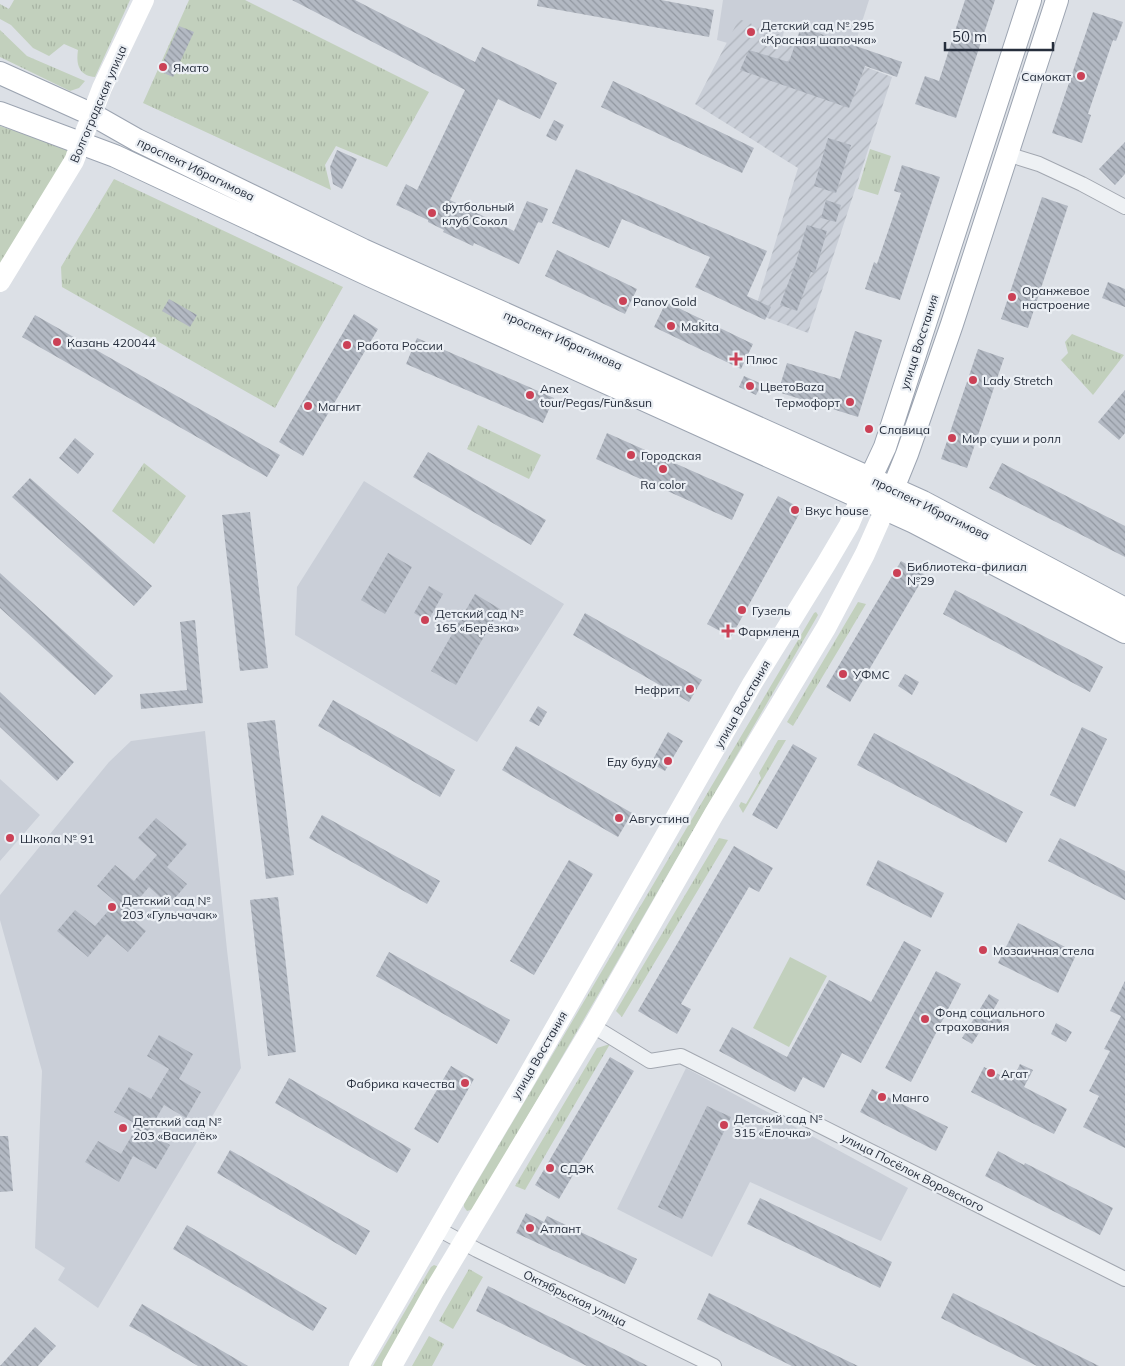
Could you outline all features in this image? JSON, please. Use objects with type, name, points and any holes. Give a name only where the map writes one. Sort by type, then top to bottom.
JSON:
[{"type":"main road","name":"Волгоградская улица","points":[[0,282],[74,161],[102,88],[144,0]]},
{"type":"main road","name":"улица Восстания","points":[[359,1366],[748,692],[848,525],[885,447],[1030,0]]},
{"type":"main road","name":"улица Восстания","points":[[392,1366],[434,1291],[593,1026],[714,814],[826,628],[865,554],[907,454],[952,324],[1057,0]]},
{"type":"main road","name":"проспект Ибрагимова","points":[[0,73],[93,115],[130,137],[356,247],[894,488],[1125,609]]},
{"type":"main road","name":"проспект Ибрагимова","points":[[0,113],[115,156],[371,276],[914,522],[1125,632]]},
{"type":"main road","points":[[795,614],[806,604],[816,606],[822,615],[826,628]]},
{"type":"street","points":[[1007,154],[1039,164],[1082,184],[1125,208]]},
{"type":"street","name":"улица Посёлок Воровского","points":[[593,1026],[650,1061],[682,1056],[1125,1279]]},
{"type":"street","name":"Октябрьская улица","points":[[438,1229],[714,1366]]},
{"type":"shaded area","name":"Детский сад № 295 «Красная шапочка»","points":[[723,0],[869,0],[855,44],[786,24],[777,57],[717,40]]},
{"type":"shaded area","points":[[739,19],[892,77],[808,333],[754,313],[798,168],[695,104]]},
{"type":"shaded area","name":"Детский сад № 165 «Берёзка»","points":[[364,481],[564,604],[477,742],[295,635],[297,587]]},
{"type":"shaded area","points":[[205,731],[241,1068],[98,1308],[58,1280],[65,1268],[35,1248],[42,1071],[0,920],[0,895],[109,762],[131,741]]},
{"type":"shaded area","name":"Школа № 91","points":[[0,779],[40,815],[0,861]]},
{"type":"shaded area","name":"Детский сад № 315 «Ёлочка»","points":[[686,1068],[908,1188],[881,1241],[750,1182],[712,1257],[617,1209]]},
{"type":"green space","points":[[14,0],[130,0],[95,77],[85,74],[79,68],[77,60],[78,50],[64,44],[49,56],[33,48],[11,25],[0,19],[0,4],[9,9]]},
{"type":"green space","points":[[189,0],[245,0],[429,92],[387,167],[336,146],[325,165],[331,190],[143,103]]},
{"type":"green space","points":[[0,30],[27,56],[85,81],[79,88],[70,91],[0,57]]},
{"type":"green space","points":[[0,126],[64,147],[69,153],[0,272]]},
{"type":"green space","points":[[870,149],[891,156],[878,195],[858,189]]},
{"type":"green space","points":[[114,179],[343,287],[275,408],[62,287],[61,267]]},
{"type":"green space","points":[[1072,334],[1124,355],[1093,395],[1061,360],[1068,353],[1065,342]]},
{"type":"green space","points":[[478,425],[541,455],[529,479],[467,449]]},
{"type":"green space","points":[[144,463],[186,496],[154,544],[112,511]]},
{"type":"green space","points":[[858,602],[866,604],[793,726],[787,722]]},
{"type":"green space","points":[[816,612],[818,615],[474,1209],[467,1211],[464,1204]]},
{"type":"green space","points":[[778,740],[786,740],[743,813],[739,806],[741,802],[746,804],[761,778],[759,773]]},
{"type":"green space","points":[[719,838],[728,840],[622,1017],[616,1011]]},
{"type":"green space","points":[[790,957],[827,976],[789,1047],[753,1028]]},
{"type":"green space","points":[[610,1044],[525,1190],[515,1186],[597,1048]]},
{"type":"green space","points":[[434,1265],[439,1267],[384,1366],[373,1366],[431,1267]]},
{"type":"green space","points":[[469,1269],[483,1277],[453,1329],[439,1321]]},
{"type":"green space","points":[[429,1336],[444,1344],[432,1366],[412,1366]]},
{"type":"building","points":[[292,0],[355,0],[475,62],[482,47],[557,83],[540,119],[498,99],[450,200],[514,231],[527,201],[548,209],[542,223],[538,222],[519,264],[474,243],[473,246],[443,232],[444,230],[428,222],[428,220],[396,205],[406,184],[417,190],[465,90]]},
{"type":"building","points":[[538,0],[661,0],[714,10],[709,37],[537,6]]},
{"type":"building","points":[[965,0],[995,0],[956,118],[915,104],[925,76],[939,81]]},
{"type":"building","points":[[1093,12],[1123,22],[1116,41],[1113,40],[1088,114],[1091,115],[1082,143],[1052,133]]},
{"type":"building","points":[[179,26],[194,32],[173,77],[159,71]]},
{"type":"building","points":[[801,27],[902,62],[897,77],[865,66],[849,108],[740,70],[749,50],[789,62]]},
{"type":"building","points":[[613,81],[754,148],[742,173],[601,107]]},
{"type":"building","points":[[554,120],[564,125],[556,141],[546,136]]},
{"type":"building","points":[[828,138],[851,145],[836,193],[814,186]]},
{"type":"building","points":[[1125,142],[1125,174],[1115,185],[1099,169]]},
{"type":"building","points":[[337,150],[357,159],[342,189],[333,184],[330,167]]},
{"type":"building","points":[[902,165],[940,177],[900,300],[865,289],[874,262],[877,264],[901,193],[894,191]]},
{"type":"building","points":[[576,169],[767,251],[747,296],[771,307],[765,320],[695,287],[710,257],[622,219],[609,248],[552,223]]},
{"type":"building","points":[[1042,197],[1068,206],[1028,328],[1001,319]]},
{"type":"building","points":[[826,200],[841,205],[836,222],[821,218]]},
{"type":"building","points":[[807,225],[827,231],[815,273],[811,272],[797,311],[780,305]]},
{"type":"building","points":[[557,250],[637,289],[625,314],[545,276]]},
{"type":"building","points":[[1108,282],[1125,289],[1125,307],[1102,298]]},
{"type":"building","points":[[169,299],[197,315],[190,327],[162,311]]},
{"type":"building","points":[[666,302],[753,344],[741,369],[654,327]]},
{"type":"building","points":[[354,314],[378,329],[303,456],[279,442]]},
{"type":"building","points":[[35,315],[280,455],[267,477],[22,337]]},
{"type":"building","points":[[855,331],[882,340],[858,417],[778,392],[787,363],[840,379]]},
{"type":"building","points":[[417,338],[554,398],[543,423],[406,364]]},
{"type":"building","points":[[978,349],[1004,358],[967,468],[941,459]]},
{"type":"building","name":"ЦветоBaza","points":[[744,376],[762,384],[756,395],[739,387]]},
{"type":"building","points":[[1125,390],[1125,433],[1119,440],[1098,422]]},
{"type":"building","points":[[607,433],[744,494],[732,520],[596,459]]},
{"type":"building","points":[[75,438],[94,454],[78,474],[59,458]]},
{"type":"building","points":[[428,452],[546,520],[531,545],[413,477]]},
{"type":"building","points":[[1002,463],[1125,526],[1125,557],[989,488]]},
{"type":"building","points":[[30,478],[152,586],[134,606],[12,497]]},
{"type":"building","points":[[778,496],[802,509],[731,637],[707,624]]},
{"type":"building","points":[[250,512],[268,668],[240,671],[222,515]]},
{"type":"building","points":[[388,553],[412,567],[385,614],[361,600]]},
{"type":"building","points":[[901,561],[925,575],[850,702],[826,687]]},
{"type":"building","points":[[0,573],[113,676],[95,695],[0,608]]},
{"type":"building","points":[[429,586],[443,594],[428,621],[414,613]]},
{"type":"building","points":[[955,590],[1103,667],[1090,692],[943,614]]},
{"type":"building","points":[[475,594],[500,609],[456,685],[431,671]]},
{"type":"building","points":[[585,613],[702,680],[689,702],[573,635]]},
{"type":"building","points":[[195,620],[203,703],[141,709],[140,694],[187,690],[180,622]]},
{"type":"building","points":[[905,674],[919,682],[912,695],[898,686]]},
{"type":"building","points":[[0,692],[74,762],[57,781],[0,727]]},
{"type":"building","points":[[333,700],[455,770],[440,797],[318,726]]},
{"type":"building","points":[[538,706],[547,712],[539,726],[529,721]]},
{"type":"building","points":[[275,720],[294,875],[266,879],[247,723]]},
{"type":"building","points":[[1082,727],[1107,739],[1075,807],[1050,795]]},
{"type":"building","points":[[668,732],[683,741],[665,771],[651,763]]},
{"type":"building","points":[[874,733],[1023,812],[1006,843],[857,765]]},
{"type":"building","points":[[793,744],[817,758],[777,829],[752,815]]},
{"type":"building","points":[[516,746],[632,813],[618,837],[502,770]]},
{"type":"building","points":[[322,815],[440,881],[427,904],[309,838]]},
{"type":"building","points":[[156,818],[187,844],[167,867],[187,884],[169,905],[149,887],[126,914],[146,931],[128,952],[107,934],[88,957],[57,931],[75,910],[95,926],[116,902],[97,886],[115,865],[134,881],[157,855],[138,838]]},
{"type":"building","points":[[1060,838],[1125,871],[1125,900],[1048,861]]},
{"type":"building","points":[[734,846],[773,868],[759,892],[749,887],[715,945],[681,1004],[691,1009],[677,1034],[638,1011]]},
{"type":"building","points":[[569,860],[593,874],[534,975],[510,961]]},
{"type":"building","points":[[878,860],[944,893],[931,918],[866,885]]},
{"type":"building","points":[[278,897],[296,1052],[268,1056],[250,900]]},
{"type":"building","points":[[1018,923],[1077,953],[1058,993],[998,963]]},
{"type":"building","points":[[904,941],[921,950],[861,1063],[842,1053],[824,1088],[803,1077],[795,1092],[719,1051],[732,1027],[787,1057],[829,980],[871,1002]]},
{"type":"building","points":[[389,952],[510,1020],[497,1044],[376,976]]},
{"type":"building","points":[[936,971],[961,984],[911,1082],[885,1068]]},
{"type":"building","points":[[1125,981],[1125,1148],[1083,1127],[1099,1096],[1089,1091],[1110,1051],[1104,1049],[1121,1016],[1110,1011]]},
{"type":"building","points":[[989,994],[999,1000],[991,1014],[1002,1021],[995,1032],[984,1025],[972,1044],[962,1038]]},
{"type":"building","points":[[1056,1023],[1072,1032],[1066,1042],[1051,1034]]},
{"type":"building","points":[[159,1035],[193,1054],[179,1079],[201,1092],[186,1118],[164,1105],[148,1132],[170,1145],[156,1169],[133,1156],[119,1182],[85,1162],[98,1141],[121,1154],[138,1125],[114,1112],[129,1087],[151,1099],[169,1069],[147,1056]]},
{"type":"building","points":[[610,1057],[634,1071],[559,1199],[535,1185]]},
{"type":"building","points":[[1020,1064],[1033,1070],[1024,1087],[1067,1109],[1054,1134],[971,1092],[984,1067],[1012,1081]]},
{"type":"building","points":[[451,1066],[474,1079],[438,1143],[414,1129]]},
{"type":"building","points":[[289,1078],[411,1149],[397,1173],[275,1103]]},
{"type":"building","points":[[872,1089],[948,1127],[936,1151],[860,1112]]},
{"type":"building","points":[[707,1106],[731,1117],[682,1219],[658,1207]]},
{"type":"building","points":[[0,1136],[8,1136],[13,1191],[0,1192]]},
{"type":"building","points":[[230,1150],[370,1231],[356,1255],[217,1173]]},
{"type":"building","points":[[998,1151],[1113,1208],[1100,1235],[985,1176]]},
{"type":"building","points":[[760,1198],[892,1262],[880,1288],[747,1224]]},
{"type":"building","points":[[526,1213],[544,1222],[547,1216],[637,1259],[625,1284],[516,1233]]},
{"type":"building","points":[[187,1225],[327,1308],[313,1331],[173,1249]]},
{"type":"building","points":[[488,1286],[648,1366],[587,1366],[476,1311]]},
{"type":"building","points":[[709,1293],[858,1366],[792,1366],[697,1319]]},
{"type":"building","points":[[953,1293],[1099,1366],[1037,1366],[941,1318]]},
{"type":"building","points":[[142,1304],[248,1366],[198,1366],[129,1326]]},
{"type":"building","points":[[35,1327],[56,1346],[38,1366],[0,1366]]},
{"type":"place","name":"Детский сад № 295 «Красная шапочка»","points":[[751,32]]},
{"type":"place","name":"Ямато","points":[[163,67]]},
{"type":"place","name":"Самокат","points":[[1081,76]]},
{"type":"place","name":"футбольный клуб Сокол","points":[[432,213]]},
{"type":"place","name":"Оранжевое настроение","points":[[1012,297]]},
{"type":"place","name":"Panov Gold","points":[[623,301]]},
{"type":"place","name":"Makita","points":[[671,326]]},
{"type":"place","name":"Казань 420044","points":[[57,342]]},
{"type":"place","name":"Работа России","points":[[347,345]]},
{"type":"place","name":"Плюс","points":[[736,359]]},
{"type":"place","name":"Lady Stretch","points":[[973,380]]},
{"type":"place","name":"ЦветоBaza","points":[[750,386]]},
{"type":"place","name":"Anex tour/Pegas/Fun&sun","points":[[530,395]]},
{"type":"place","name":"Термофорт","points":[[850,402]]},
{"type":"place","name":"Магнит","points":[[308,406]]},
{"type":"place","name":"Славица","points":[[869,429]]},
{"type":"place","name":"Мир суши и ролл","points":[[952,438]]},
{"type":"place","name":"Городская","points":[[631,455]]},
{"type":"place","name":"Ra color","points":[[663,469]]},
{"type":"place","name":"Вкус house","points":[[795,510]]},
{"type":"place","name":"Библиотека-филиал №29","points":[[897,573]]},
{"type":"place","name":"Гузель","points":[[742,610]]},
{"type":"place","name":"Детский сад № 165 «Берёзка»","points":[[425,620]]},
{"type":"place","name":"Фармленд","points":[[728,631]]},
{"type":"place","name":"УФМС","points":[[843,674]]},
{"type":"place","name":"Нефрит","points":[[690,689]]},
{"type":"place","name":"Еду буду","points":[[668,761]]},
{"type":"place","name":"Августина","points":[[619,818]]},
{"type":"place","name":"Школа № 91","points":[[10,838]]},
{"type":"place","name":"Детский сад № 203 «Гульчачак»","points":[[112,907]]},
{"type":"place","name":"Мозаичная стела","points":[[983,950]]},
{"type":"place","name":"Фонд социального страхования","points":[[925,1019]]},
{"type":"place","name":"Агат","points":[[991,1073]]},
{"type":"place","name":"Фабрика качества","points":[[465,1083]]},
{"type":"place","name":"Манго","points":[[882,1097]]},
{"type":"place","name":"Детский сад № 315 «Ёлочка»","points":[[724,1125]]},
{"type":"place","name":"Детский сад № 203 «Василёк»","points":[[123,1128]]},
{"type":"place","name":"СДЭК","points":[[550,1168]]},
{"type":"place","name":"Атлант","points":[[530,1228]]}]
